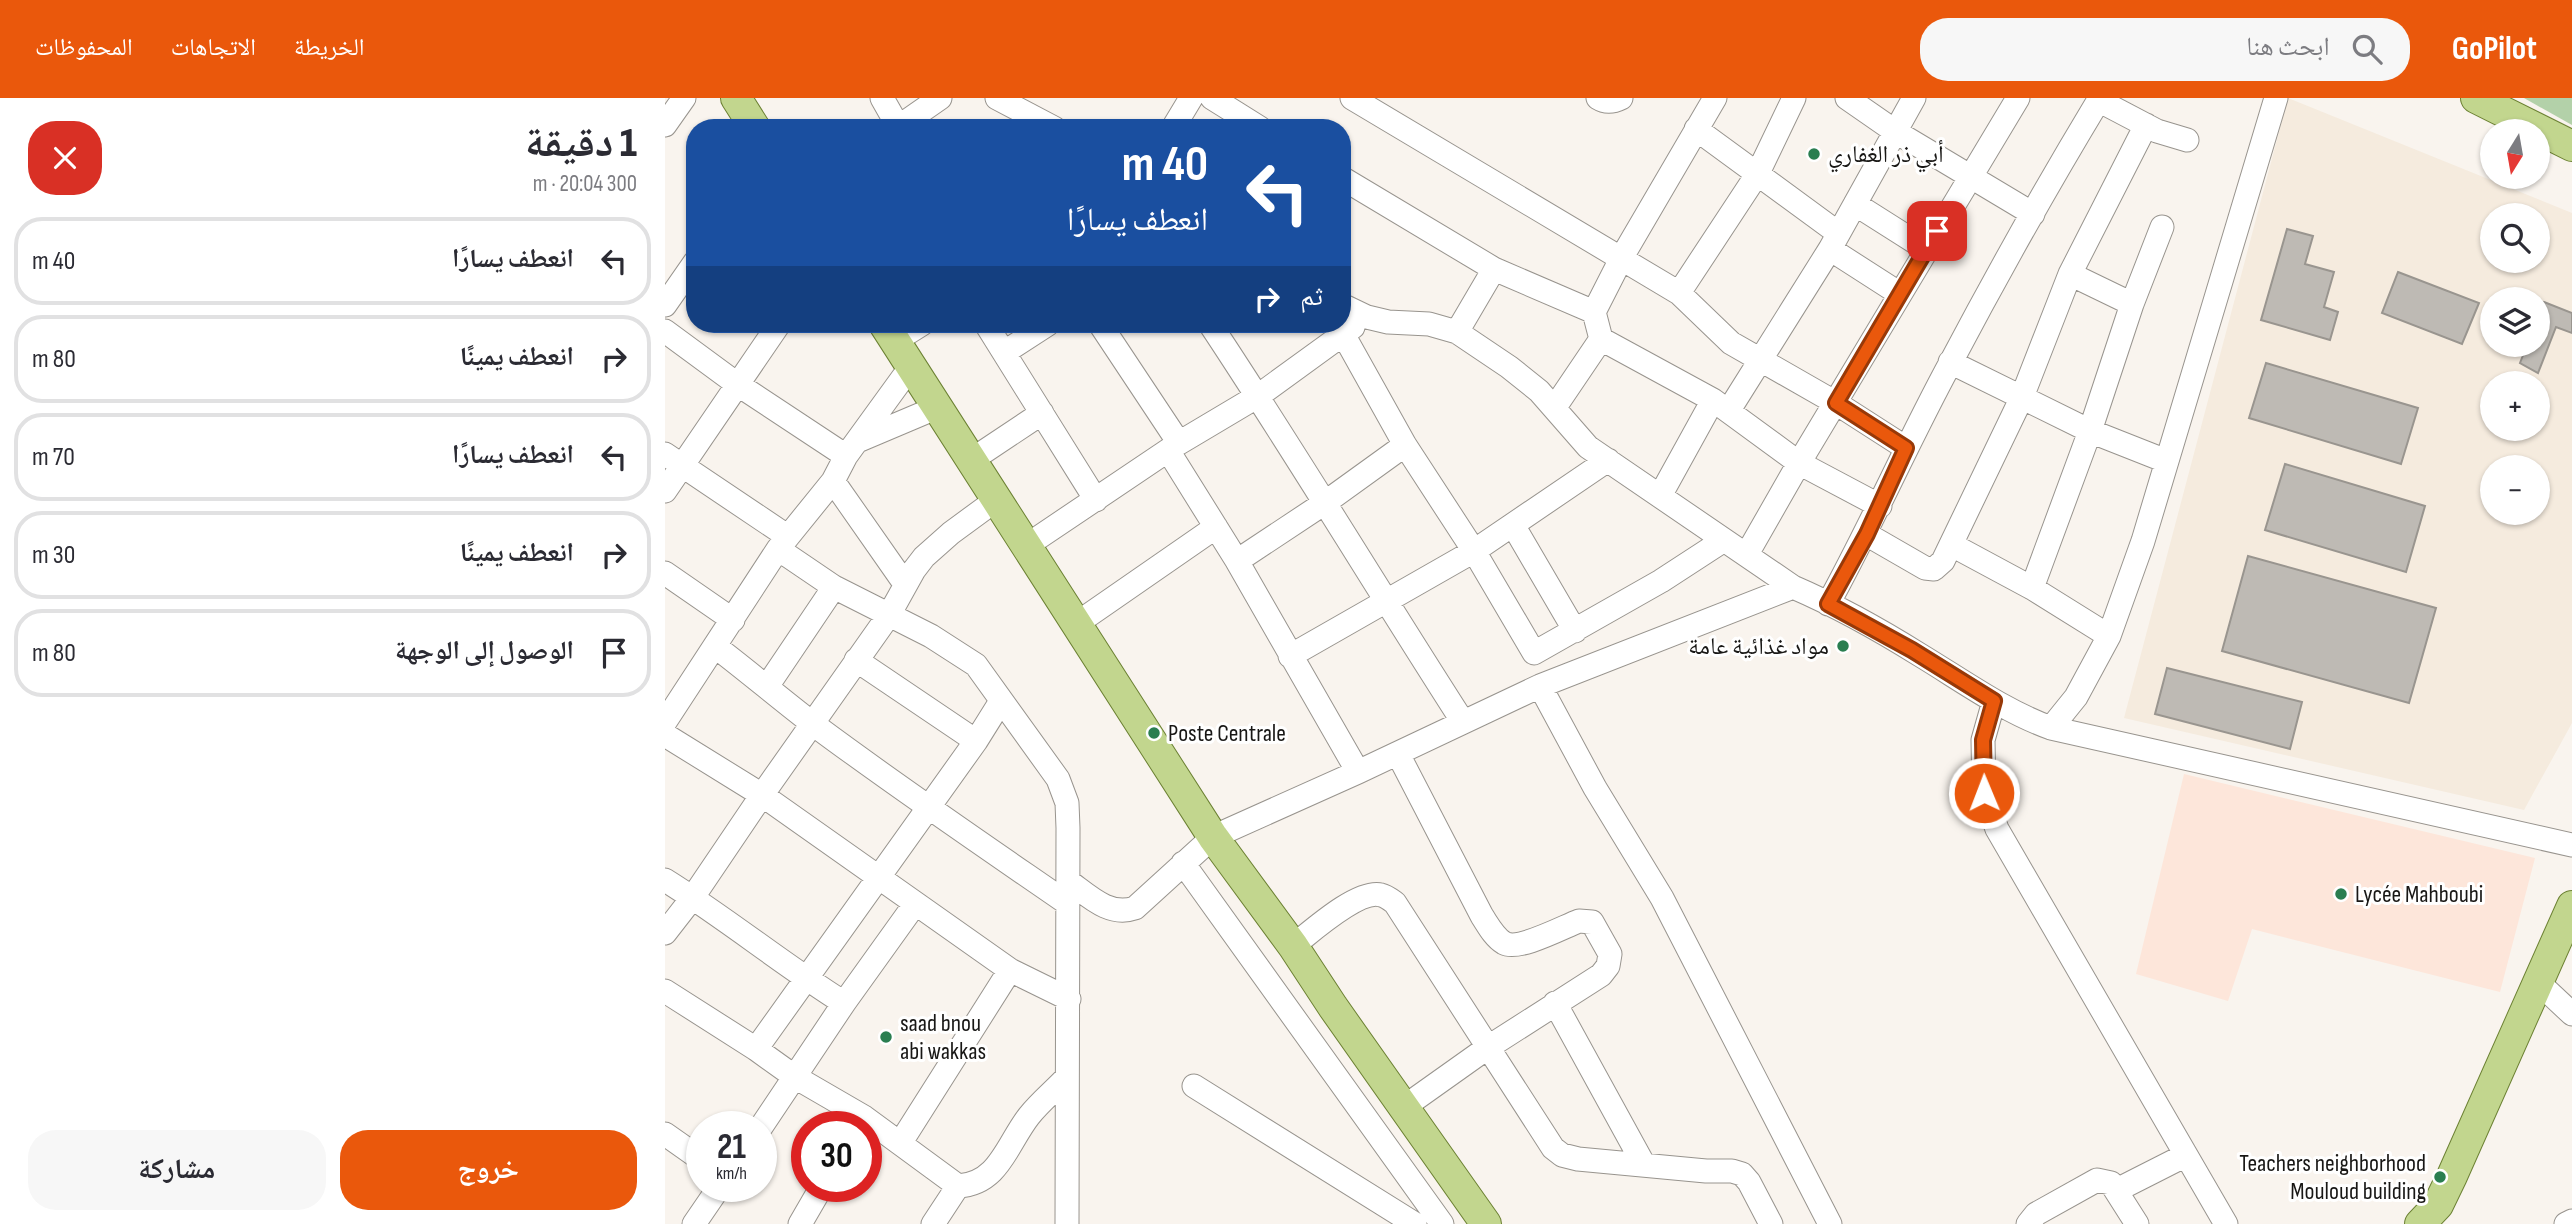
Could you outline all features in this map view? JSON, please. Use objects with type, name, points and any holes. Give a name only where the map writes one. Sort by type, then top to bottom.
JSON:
[{"type":"main road","points":[[736,98],[749,119]]},
{"type":"main road","points":[[2476,98],[2572,146]]},
{"type":"main road","points":[[891,333],[1213,837],[1293,946],[1486,1224]]},
{"type":"main road","points":[[2420,1224],[2438,1205],[2572,906]]},
{"type":"street","points":[[665,125],[684,98]]},
{"type":"street","points":[[882,98],[893,119]]},
{"type":"street","points":[[911,119],[940,98]]},
{"type":"street","points":[[997,98],[1036,119]]},
{"type":"street","points":[[1178,119],[1191,98]]},
{"type":"street","points":[[1212,98],[1246,119]]},
{"type":"street","points":[[1352,98],[1679,293],[1731,343],[1836,403],[1906,448]]},
{"type":"street","points":[[1598,98],[1604,102],[1614,102],[1621,98]]},
{"type":"street","points":[[1715,98],[1622,257],[1594,312],[1601,339],[1721,405],[1799,463],[1880,506]]},
{"type":"street","points":[[1679,293],[1758,173],[1794,98]]},
{"type":"street","points":[[1847,98],[1896,132],[2033,214]]},
{"type":"street","points":[[1660,496],[1721,405],[1760,360],[1834,241],[1914,98]]},
{"type":"street","points":[[2051,728],[2076,697],[2109,636],[2143,541],[2276,98]]},
{"type":"street","points":[[1828,604],[1867,534],[1906,448],[1951,362],[2099,99],[2146,125],[2187,140]]},
{"type":"street","points":[[1747,555],[1969,177],[2006,102]]},
{"type":"street","points":[[1867,534],[1930,569],[1938,568],[1952,545],[2022,397],[2070,274],[2146,125]]},
{"type":"street","points":[[1696,130],[1758,173],[1834,241],[1900,294]]},
{"type":"street","points":[[1351,183],[1494,269],[1594,312]]},
{"type":"street","points":[[1855,204],[1926,249]]},
{"type":"street","points":[[2032,589],[2090,431],[2132,304],[2162,227]]},
{"type":"street","points":[[1457,332],[1494,269]]},
{"type":"street","points":[[2070,274],[2132,304]]},
{"type":"street","points":[[665,305],[686,275]]},
{"type":"street","points":[[1351,309],[1388,322],[1429,324],[1457,332],[1509,367],[1555,407],[1588,447],[1793,587],[1912,650],[2027,719],[2051,728],[2572,845]]},
{"type":"street","points":[[1351,328],[1367,317]]},
{"type":"street","points":[[665,331],[737,384],[853,448]]},
{"type":"street","points":[[665,491],[673,461],[737,384],[773,333]]},
{"type":"street","points":[[992,333],[1096,500]]},
{"type":"street","points":[[1005,352],[1034,333]]},
{"type":"street","points":[[1105,333],[1174,447],[1216,527],[1358,772]]},
{"type":"street","points":[[1216,333],[1464,722]]},
{"type":"street","points":[[1026,546],[1174,447],[1258,396],[1343,334],[1405,445],[1474,551],[1534,653],[1595,788],[1662,898],[1831,1224]]},
{"type":"street","points":[[1555,407],[1601,339]]},
{"type":"street","points":[[1951,362],[2090,431],[2167,461]]},
{"type":"street","points":[[665,722],[783,542],[833,481],[912,365]]},
{"type":"street","points":[[853,448],[938,407]]},
{"type":"street","points":[[973,459],[1042,413]]},
{"type":"street","points":[[1237,561],[1405,445]]},
{"type":"street","points":[[1290,656],[1474,551],[1608,460]]},
{"type":"street","points":[[673,461],[783,542],[834,587],[960,653],[976,665],[1058,779],[1064,791],[1068,817],[1067,1224]]},
{"type":"street","points":[[833,481],[905,584]]},
{"type":"street","points":[[665,933],[694,897],[762,795],[814,724],[889,615],[905,584],[924,557],[996,499]]},
{"type":"street","points":[[1513,525],[1575,631]]},
{"type":"street","points":[[1076,624],[1216,527]]},
{"type":"street","points":[[1534,653],[1661,581],[1724,540]]},
{"type":"street","points":[[1952,545],[2109,636]]},
{"type":"street","points":[[665,573],[733,620]]},
{"type":"street","points":[[768,685],[834,587]]},
{"type":"street","points":[[716,647],[928,808],[1068,892],[1104,907],[1126,912],[1144,902],[1213,837],[1546,684],[1793,587]]},
{"type":"street","points":[[856,660],[976,741]]},
{"type":"street","points":[[756,1049],[804,978],[880,877],[976,741],[1001,701]]},
{"type":"street","points":[[1994,701],[1983,740],[1984,793],[1997,829],[2226,1224]]},
{"type":"street","points":[[665,734],[762,795],[1010,970],[1069,999]]},
{"type":"street","points":[[1398,754],[1482,916],[1498,938],[1510,945],[1517,945],[1579,921],[1592,922],[1610,954],[1608,966],[1601,975],[1487,1048],[1403,1107]]},
{"type":"street","points":[[1183,863],[1442,1224]]},
{"type":"street","points":[[665,880],[694,897],[804,978],[843,1003]]},
{"type":"street","points":[[1293,946],[1347,905],[1367,895],[1382,894],[1395,903],[1553,1148],[1562,1155],[1578,1159],[1742,1174],[1771,1224]]},
{"type":"street","points":[[772,1111],[843,1003],[915,904]]},
{"type":"street","points":[[901,1142],[1010,970]]},
{"type":"street","points":[[2538,982],[2572,1014]]},
{"type":"street","points":[[665,992],[756,1049],[845,1111]]},
{"type":"street","points":[[1555,1003],[1644,1165]]},
{"type":"street","points":[[882,1132],[901,1142],[958,1186],[972,1185],[984,1179],[1029,1116],[1067,1077]]},
{"type":"street","points":[[1195,1086],[1415,1224]]},
{"type":"street","points":[[665,1134],[686,1149]]},
{"type":"street","points":[[2117,1189],[2186,1155]]},
{"type":"street","points":[[2028,1224],[2036,1214],[2097,1180],[2111,1183],[2117,1189],[2137,1224]]},
{"type":"street","points":[[933,1224],[958,1186]]},
{"type":"street","points":[[694,1224],[709,1202]]},
{"type":"street","points":[[800,1224],[813,1202]]},
{"type":"street","points":[[2566,1224],[2572,1222]]},
{"type":"shaded area","points":[[2288,98],[2480,176],[2480,189],[2513,189],[2547,203],[2480,203],[2480,273],[2550,273],[2550,204],[2572,213],[2572,723],[2524,810],[2124,718]]},
{"type":"shaded area","name":"Lycée Mahboubi","points":[[2184,774],[2535,858],[2500,992],[2252,929],[2228,1001],[2136,974]]},
{"type":"green space","points":[[2524,98],[2572,98],[2572,125]]},
{"type":"building","points":[[2287,229],[2313,236],[2305,264],[2334,272],[2324,307],[2338,312],[2330,340],[2261,320]]},
{"type":"building","points":[[2398,272],[2479,303],[2462,344],[2382,313]]},
{"type":"building","points":[[2550,304],[2572,313],[2572,333],[2556,327],[2550,342]]},
{"type":"building","points":[[2522,357],[2544,357],[2539,371],[2520,363]]},
{"type":"building","points":[[2266,363],[2418,408],[2401,464],[2249,418]]},
{"type":"building","points":[[2285,464],[2425,506],[2406,572],[2265,530]]},
{"type":"building","points":[[2248,556],[2436,608],[2409,703],[2222,651]]},
{"type":"building","points":[[2167,668],[2302,702],[2290,749],[2155,714]]},
{"type":"place","name":"أبي ذر الغفاري","points":[[1814,154]]},
{"type":"place","name":"مواد غذائية عامة","points":[[1843,646]]},
{"type":"place","name":"Poste Centrale","points":[[1154,733]]},
{"type":"place","name":"Lycée Mahboubi","points":[[2341,894]]},
{"type":"place","name":"saad bnou abi wakkas","points":[[886,1037]]},
{"type":"place","name":"Teachers neighborhood Mouloud building","points":[[2440,1177]]},
{"type":"route","points":[[1937,231],[1836,403],[1906,448],[1867,534],[1828,604],[1912,650],[1994,701],[1983,740],[1984,793]]}]
